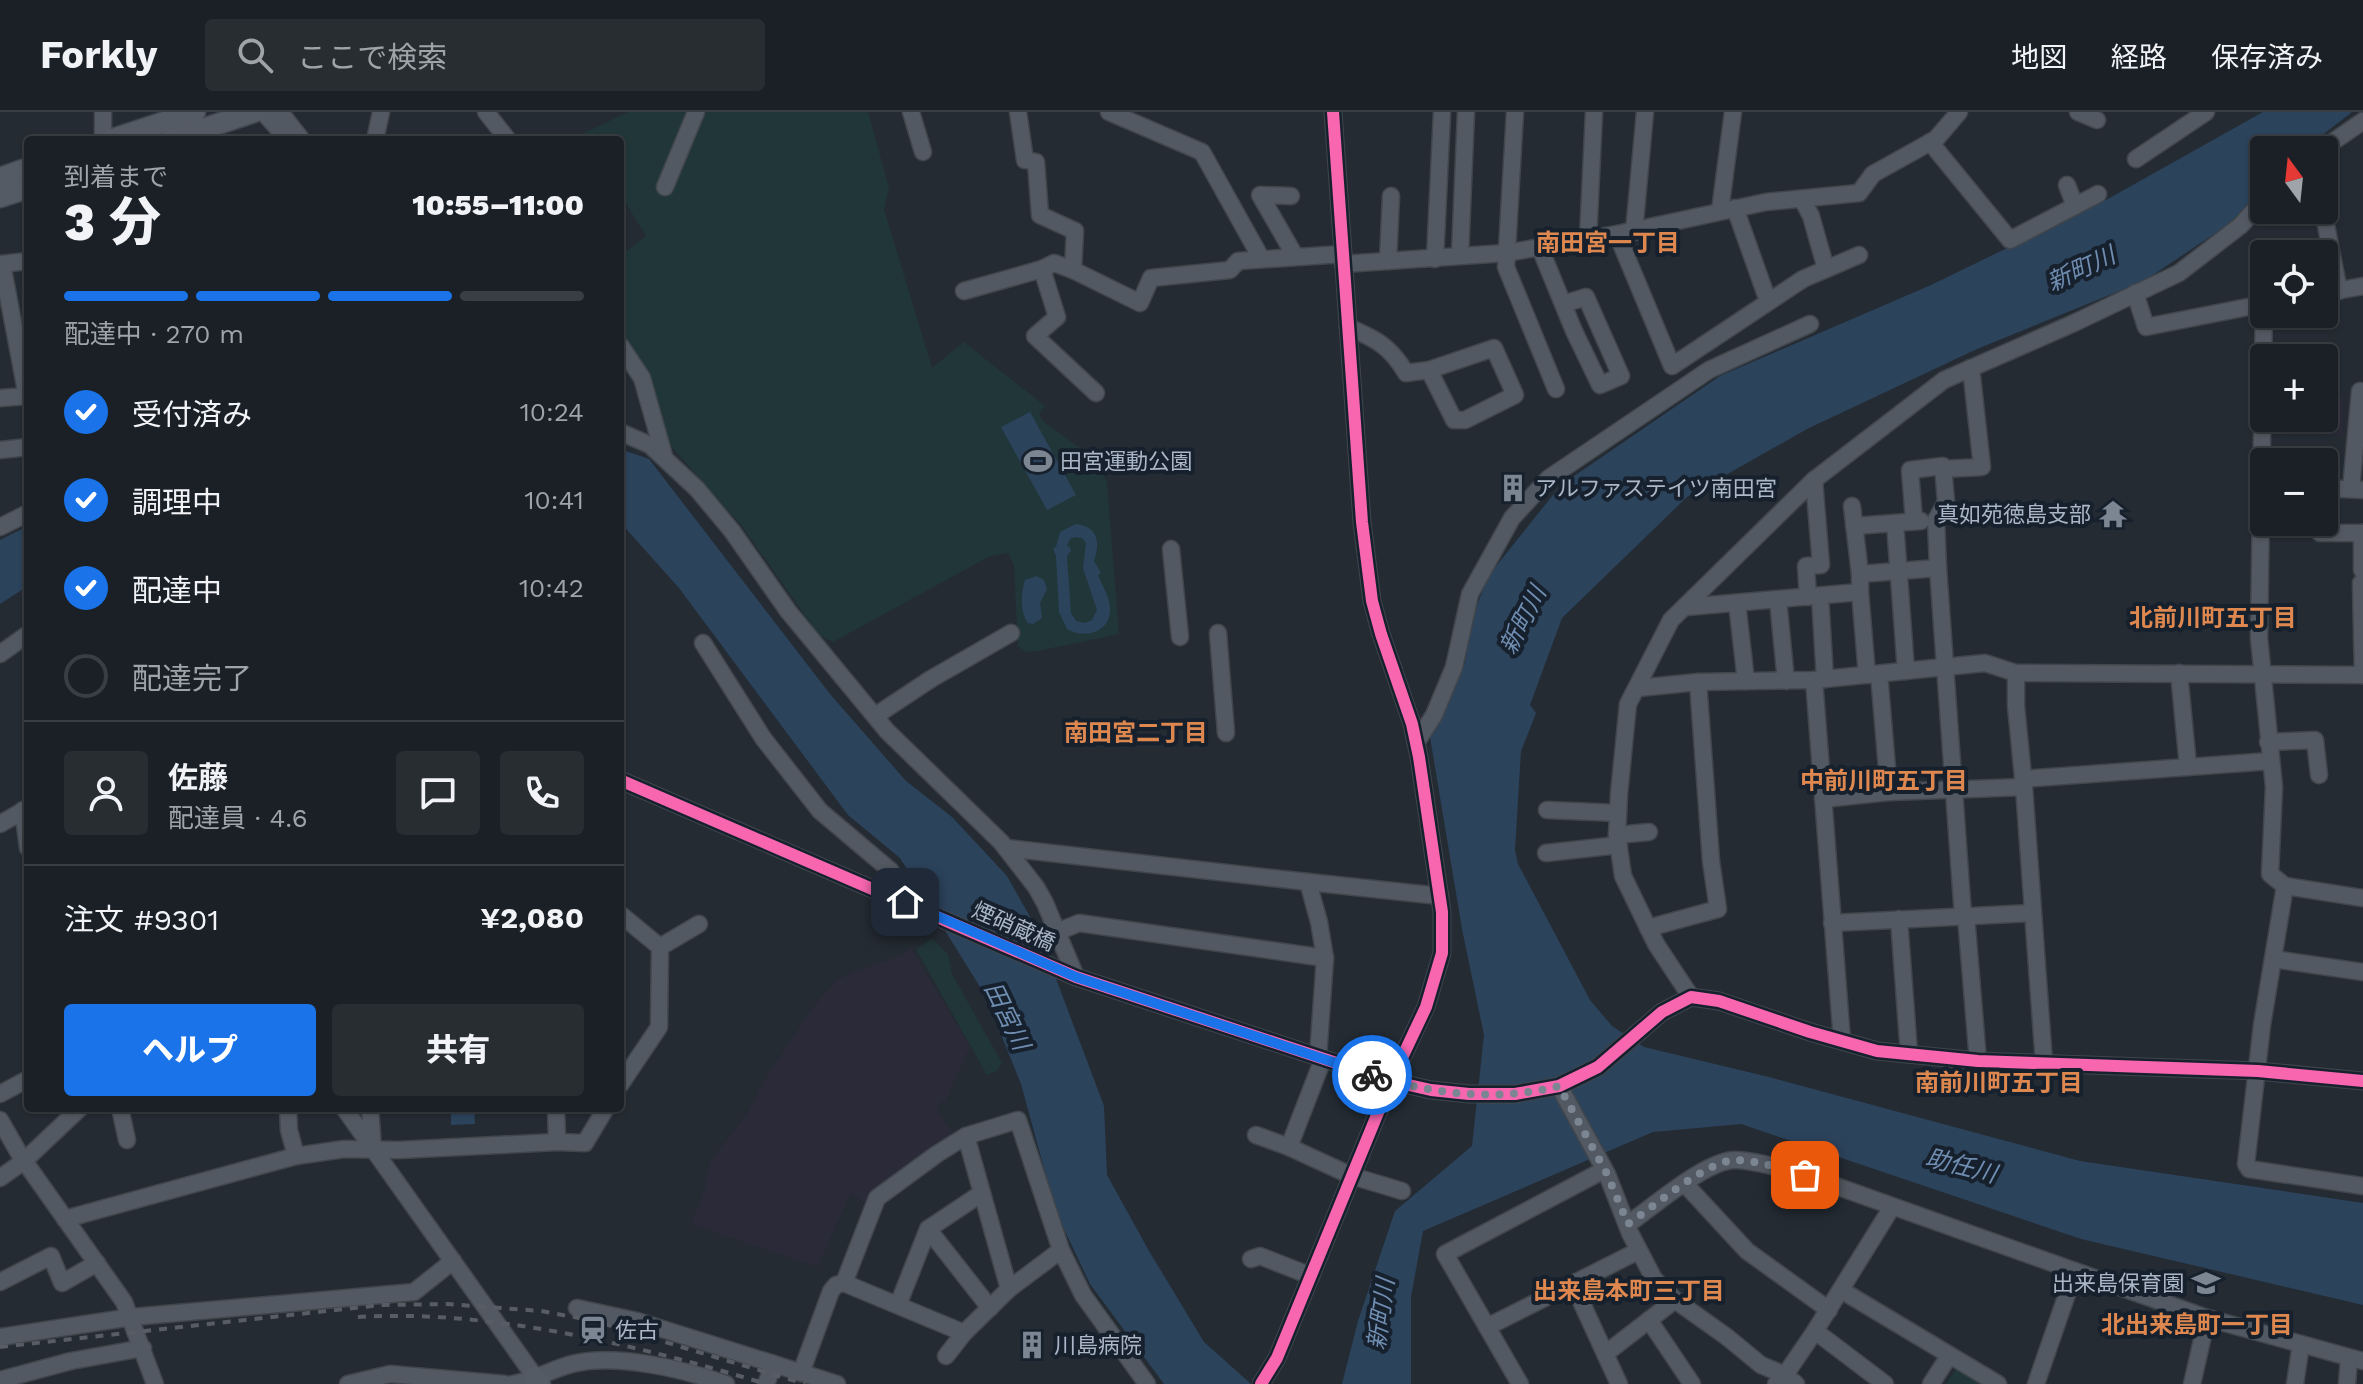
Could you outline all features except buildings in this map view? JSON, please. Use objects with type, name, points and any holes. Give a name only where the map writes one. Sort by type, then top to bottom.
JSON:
[{"type":"main road","points":[[122,136],[195,112]]},
{"type":"main road","points":[[182,136],[254,112]]},
{"type":"main road","points":[[0,178],[24,169]]},
{"type":"main road","points":[[0,197],[24,189]]},
{"type":"street","points":[[103,112],[103,136]]},
{"type":"street","points":[[263,112],[284,136]]},
{"type":"street","points":[[280,112],[299,136]]},
{"type":"street","points":[[376,136],[381,112]]},
{"type":"street","points":[[486,112],[505,136]]},
{"type":"street","points":[[665,187],[696,112]]},
{"type":"street","points":[[911,112],[923,152]]},
{"type":"street","points":[[1018,112],[1025,160],[1036,162],[1040,215],[1075,231],[1073,270]]},
{"type":"street","points":[[1109,112],[1202,152],[1261,258]]},
{"type":"street","points":[[1261,1384],[1277,1358],[1391,1081],[1426,1007],[1442,953],[1440,896],[1416,743],[1372,601],[1362,522],[1333,112]]},
{"type":"street","points":[[1435,259],[1442,112]]},
{"type":"street","points":[[1460,255],[1466,112]]},
{"type":"street","points":[[1515,112],[1506,267],[1556,389]]},
{"type":"street","points":[[1588,239],[1594,112]]},
{"type":"street","points":[[1645,112],[1626,233],[1672,366],[1803,279],[1859,255]]},
{"type":"street","points":[[1733,112],[1728,209],[1768,301]]},
{"type":"street","points":[[964,291],[1054,263],[1140,303],[1151,278],[1230,270],[1238,261],[1295,256],[1388,261],[1506,253],[1626,233],[1728,209],[1859,193],[1873,174],[1930,142],[1959,112]]},
{"type":"street","points":[[2078,112],[2097,120]]},
{"type":"street","points":[[2136,159],[2206,112]]},
{"type":"street","points":[[2338,138],[2363,121]]},
{"type":"street","points":[[1930,142],[2010,240],[2098,194]]},
{"type":"street","points":[[2067,185],[2075,206]]},
{"type":"street","points":[[1291,196],[1260,195],[1295,256]]},
{"type":"street","points":[[1388,261],[1391,196]]},
{"type":"street","points":[[1802,199],[1811,216],[1826,269]]},
{"type":"street","points":[[2250,215],[2179,273],[1944,380],[1814,480],[1671,620],[1628,704],[1618,840],[1623,876],[1656,944],[1691,997],[1719,1001],[1877,1051],[1978,1061],[2258,1071],[2363,1081]]},
{"type":"street","points":[[1540,248],[1563,304],[1600,385],[1621,376],[1586,297],[1563,304]]},
{"type":"street","points":[[24,261],[1,264],[7,328],[24,385]]},
{"type":"street","points":[[1042,269],[1057,317],[1035,336],[1096,393]]},
{"type":"street","points":[[2338,291],[2363,286]]},
{"type":"street","points":[[2135,293],[2146,327],[2250,307]]},
{"type":"street","points":[[1416,743],[1434,715],[1454,667],[1470,594],[1512,518],[1549,478],[1709,370],[1810,324]]},
{"type":"street","points":[[1348,327],[1372,337],[1394,353],[1406,373],[1429,370],[1494,348],[1515,395],[1465,420],[1454,420],[1429,370]]},
{"type":"street","points":[[2262,448],[2264,328]]},
{"type":"street","points":[[624,351],[642,378],[664,457]]},
{"type":"street","points":[[1943,469],[1982,467],[1971,368]]},
{"type":"street","points":[[2357,489],[2360,391]]},
{"type":"street","points":[[0,398],[24,398]]},
{"type":"street","points":[[624,434],[650,445],[697,489],[732,531],[788,611],[887,731],[1006,848],[1036,887],[1076,977]]},
{"type":"street","points":[[0,450],[24,447]]},
{"type":"street","points":[[1914,521],[1910,470],[1943,466],[1946,502],[1936,520],[1938,568],[1978,1061]]},
{"type":"street","points":[[1814,480],[1821,565],[1806,566],[1814,597],[1823,799],[1842,1041]]},
{"type":"street","points":[[1852,506],[1860,592],[1889,792]]},
{"type":"street","points":[[0,527],[24,515]]},
{"type":"street","points":[[1854,526],[1936,520]]},
{"type":"street","points":[[1895,523],[1906,671]]},
{"type":"street","points":[[1638,688],[1698,682],[1820,680],[1985,663],[2016,673],[2363,675],[2362,533],[2338,533]]},
{"type":"street","points":[[2261,536],[2259,638],[2274,787],[2270,874],[2285,886],[2363,898]]},
{"type":"street","points":[[1171,549],[1180,637]]},
{"type":"street","points":[[1860,574],[1938,568]]},
{"type":"street","points":[[1686,607],[1860,592]]},
{"type":"street","points":[[1778,600],[1786,681]]},
{"type":"street","points":[[1737,603],[1746,681]]},
{"type":"street","points":[[875,716],[1011,633]]},
{"type":"street","points":[[1218,633],[1226,733]]},
{"type":"street","points":[[0,654],[24,637]]},
{"type":"street","points":[[703,643],[763,738],[820,811],[891,871],[902,901]]},
{"type":"street","points":[[2016,673],[2044,1063]]},
{"type":"street","points":[[2179,673],[2188,766]]},
{"type":"street","points":[[1648,928],[1718,909],[1711,861],[1698,682]]},
{"type":"street","points":[[2268,742],[2315,740],[2319,775]]},
{"type":"street","points":[[1823,799],[2271,761]]},
{"type":"street","name":"煙硝蔵橋","points":[[624,782],[1076,977],[1391,1081],[1431,1090],[1515,1094],[1559,1086],[1598,1067],[1662,1012],[1691,997]]},
{"type":"street","points":[[0,824],[24,810]]},
{"type":"street","points":[[1547,810],[1618,813]]},
{"type":"street","points":[[1546,853],[1649,832]]},
{"type":"street","points":[[1006,848],[1440,896]]},
{"type":"street","points":[[1289,1147],[1320,1058],[1325,958],[1308,882]]},
{"type":"street","points":[[2285,886],[2246,1164],[2249,1169],[2363,1186]]},
{"type":"street","points":[[1832,923],[2032,913]]},
{"type":"street","points":[[624,915],[660,947],[659,1027],[624,1076]]},
{"type":"street","points":[[1899,919],[1909,1054]]},
{"type":"street","points":[[1057,932],[1079,923],[1325,958]]},
{"type":"street","points":[[660,947],[699,924]]},
{"type":"street","points":[[2273,959],[2363,972]]},
{"type":"street","points":[[0,1094],[24,1081]]},
{"type":"street","points":[[1559,1086],[1602,1167],[1638,1251],[1654,1279],[1675,1300],[1786,1381],[1892,1207]]},
{"type":"street","points":[[0,1178],[24,1161],[76,1112]]},
{"type":"street","points":[[121,1112],[127,1140]]},
{"type":"street","points":[[288,1112],[296,1156]]},
{"type":"street","points":[[347,1112],[538,1380]]},
{"type":"street","points":[[370,1112],[373,1150]]},
{"type":"street","points":[[556,1112],[557,1142]]},
{"type":"street","points":[[65,1219],[296,1156],[344,1149],[585,1143],[604,1112]]},
{"type":"street","points":[[0,1120],[24,1161],[132,1317],[155,1384]]},
{"type":"street","points":[[844,1283],[877,1198],[966,1136],[1018,1120],[1061,1250],[1083,1295],[1147,1384]]},
{"type":"street","points":[[1256,1135],[1352,1176],[1402,1191]]},
{"type":"street","points":[[966,1136],[1009,1289]]},
{"type":"street","points":[[1628,1224],[1709,1167],[1734,1160],[1761,1163],[1805,1175],[2207,1318],[2356,1360],[2347,1384]]},
{"type":"street","points":[[1520,1384],[1445,1254],[1602,1167]]},
{"type":"street","points":[[1685,1184],[1747,1251],[1829,1310]]},
{"type":"street","points":[[898,1305],[928,1229],[982,1193]]},
{"type":"street","points":[[928,1229],[990,1308]]},
{"type":"street","points":[[946,1356],[964,1333],[1009,1289],[1061,1250]]},
{"type":"street","points":[[1487,1327],[1638,1251]]},
{"type":"street","points":[[0,1282],[51,1256],[62,1283],[97,1263]]},
{"type":"street","points":[[1251,1259],[1260,1256],[1311,1276]]},
{"type":"street","points":[[0,1337],[132,1317],[414,1292],[453,1261]]},
{"type":"street","points":[[2036,1384],[2075,1271]]},
{"type":"street","points":[[801,1373],[831,1291],[836,1285],[844,1283],[964,1333]]},
{"type":"street","points":[[1573,1284],[1619,1384]]},
{"type":"street","points":[[1841,1290],[1998,1384]]},
{"type":"street","points":[[1605,1354],[1675,1300]]},
{"type":"street","points":[[577,1308],[637,1321],[837,1384]]},
{"type":"street","points":[[2192,1384],[2207,1318]]},
{"type":"street","points":[[1649,1320],[1692,1384]]},
{"type":"street","points":[[1815,1331],[1885,1384]]},
{"type":"street","points":[[2295,1384],[2301,1344]]},
{"type":"street","points":[[0,1380],[71,1361],[143,1348]]},
{"type":"street","points":[[1931,1384],[1949,1356]]},
{"type":"street","points":[[513,1384],[538,1380],[574,1363],[610,1361],[647,1364],[726,1384]]},
{"type":"street","points":[[766,1384],[774,1364]]},
{"type":"street","points":[[354,1382],[390,1374],[420,1380],[505,1384]]},
{"type":"shaded area","points":[[2338,397],[2343,397],[2343,435],[2283,435],[2283,432],[2338,432]]},
{"type":"shaded area","points":[[911,948],[970,1047],[945,1102],[942,1101],[937,1109],[954,1136],[869,1206],[851,1193],[817,1267],[691,1224],[705,1190],[706,1175],[713,1158],[746,1115],[767,1076],[812,1008],[837,980],[900,956]]},
{"type":"green space","name":"田宮運動公園","points":[[628,112],[868,112],[889,188],[884,209],[932,368],[964,342],[1045,406],[1039,414],[1043,421],[1092,457],[1107,482],[1119,634],[1026,652],[1018,646],[1014,565],[1008,553],[990,556],[833,642],[819,635],[741,525],[670,445],[643,368],[624,341],[624,253],[646,236],[624,200],[624,136],[582,134]]},
{"type":"green space","points":[[932,939],[948,954],[952,974],[1002,1063],[996,1071],[987,1075],[916,949]]},
{"type":"green space","points":[[1957,1368],[1980,1384],[1946,1384]]},
{"type":"water","points":[[2263,112],[2352,112],[2321,136],[2250,136],[2250,204],[2235,220],[2144,281],[1977,349],[1807,429],[1687,497],[1562,618],[1530,705],[1536,713],[1521,751],[1515,850],[1518,864],[1590,1000],[1612,1026],[1644,1047],[1769,1077],[2080,1161],[2363,1203],[2363,1305],[2081,1239],[1741,1124],[1653,1132],[1423,1231],[1411,1297],[1411,1384],[1342,1384],[1358,1321],[1395,1211],[1472,1146],[1484,1035],[1462,929],[1430,737],[1465,663],[1471,620],[1489,575],[1561,485],[1720,376],[1931,285],[2106,200]]},
{"type":"water","name":"田宮運動公園","points":[[1030,412],[1076,495],[1047,510],[1001,427]]},
{"type":"water","name":"田宮川","points":[[624,450],[649,459],[830,694],[906,781],[952,817],[1007,876],[1038,931],[1104,1106],[1107,1175],[1204,1342],[1251,1384],[1164,1384],[1090,1284],[1056,1212],[1021,1084],[985,995],[900,858],[848,815],[679,588],[624,526]]},
{"type":"water","points":[[1076,524],[1089,529],[1096,537],[1094,561],[1101,573],[1098,575],[1110,607],[1107,623],[1096,632],[1082,634],[1067,629],[1059,612],[1053,548],[1060,532]],"holes":[[[1082,538],[1086,543],[1083,568],[1097,610],[1092,620],[1085,623],[1076,621],[1071,613],[1067,556],[1071,551],[1067,546],[1070,539]]]},
{"type":"water","points":[[24,528],[24,589],[0,604],[0,540]]},
{"type":"water","points":[[1036,576],[1044,580],[1047,589],[1040,603],[1042,618],[1033,624],[1025,619],[1022,596],[1025,580]]},
{"type":"water","points":[[451,1112],[474,1112],[475,1124],[451,1125]]},
{"type":"railway","points":[[0,1347],[381,1305],[447,1304],[541,1311],[595,1321],[805,1384]]},
{"type":"railway","points":[[358,1317],[408,1316],[510,1324],[614,1343],[763,1383]]},
{"type":"cycle path","points":[[1261,1384],[1277,1358],[1391,1081],[1426,1007],[1442,953],[1442,912],[1419,757],[1412,724],[1372,601],[1362,522],[1333,112]]},
{"type":"cycle path","points":[[624,782],[1076,977],[1391,1081],[1431,1090],[1515,1094],[1559,1086],[1598,1067],[1662,1012],[1691,997],[1719,1001],[1877,1051],[1978,1061],[2258,1071],[2363,1081]]},
{"type":"way so far","points":[[1372,1075],[1431,1090],[1469,1094],[1515,1094],[1559,1086],[1607,1174],[1628,1224],[1709,1167],[1734,1160],[1761,1163],[1805,1175]]},
{"type":"place","name":"田宮運動公園","points":[[1038,461]]},
{"type":"place","name":"アルファステイツ南田宮","points":[[1513,488]]},
{"type":"place","name":"真如苑徳島支部","points":[[2113,514]]},
{"type":"place","name":"出来島保育園","points":[[2206,1283]]},
{"type":"place","name":"佐古","points":[[593,1330]]},
{"type":"place","name":"川島病院","points":[[1032,1345]]},
{"type":"district","name":"南田宮一丁目","points":[[1608,243]]},
{"type":"district","name":"北前川町五丁目","points":[[2213,618]]},
{"type":"district","name":"南田宮二丁目","points":[[1136,733]]},
{"type":"district","name":"中前川町五丁目","points":[[1884,781]]},
{"type":"district","name":"南前川町五丁目","points":[[1999,1083]]},
{"type":"district","name":"出来島本町三丁目","points":[[1629,1291]]},
{"type":"district","name":"北出来島町一丁目","points":[[2197,1325]]},
{"type":"route","points":[[905,902],[1076,977],[1372,1075]]},
{"type":"water label","name":"新町川","points":[[2081,269]]},
{"type":"water label","name":"新町川","points":[[1523,620]]},
{"type":"water label","name":"助任川","points":[[1961,1166]]},
{"type":"water label","name":"新町川","points":[[1381,1314]]}]
